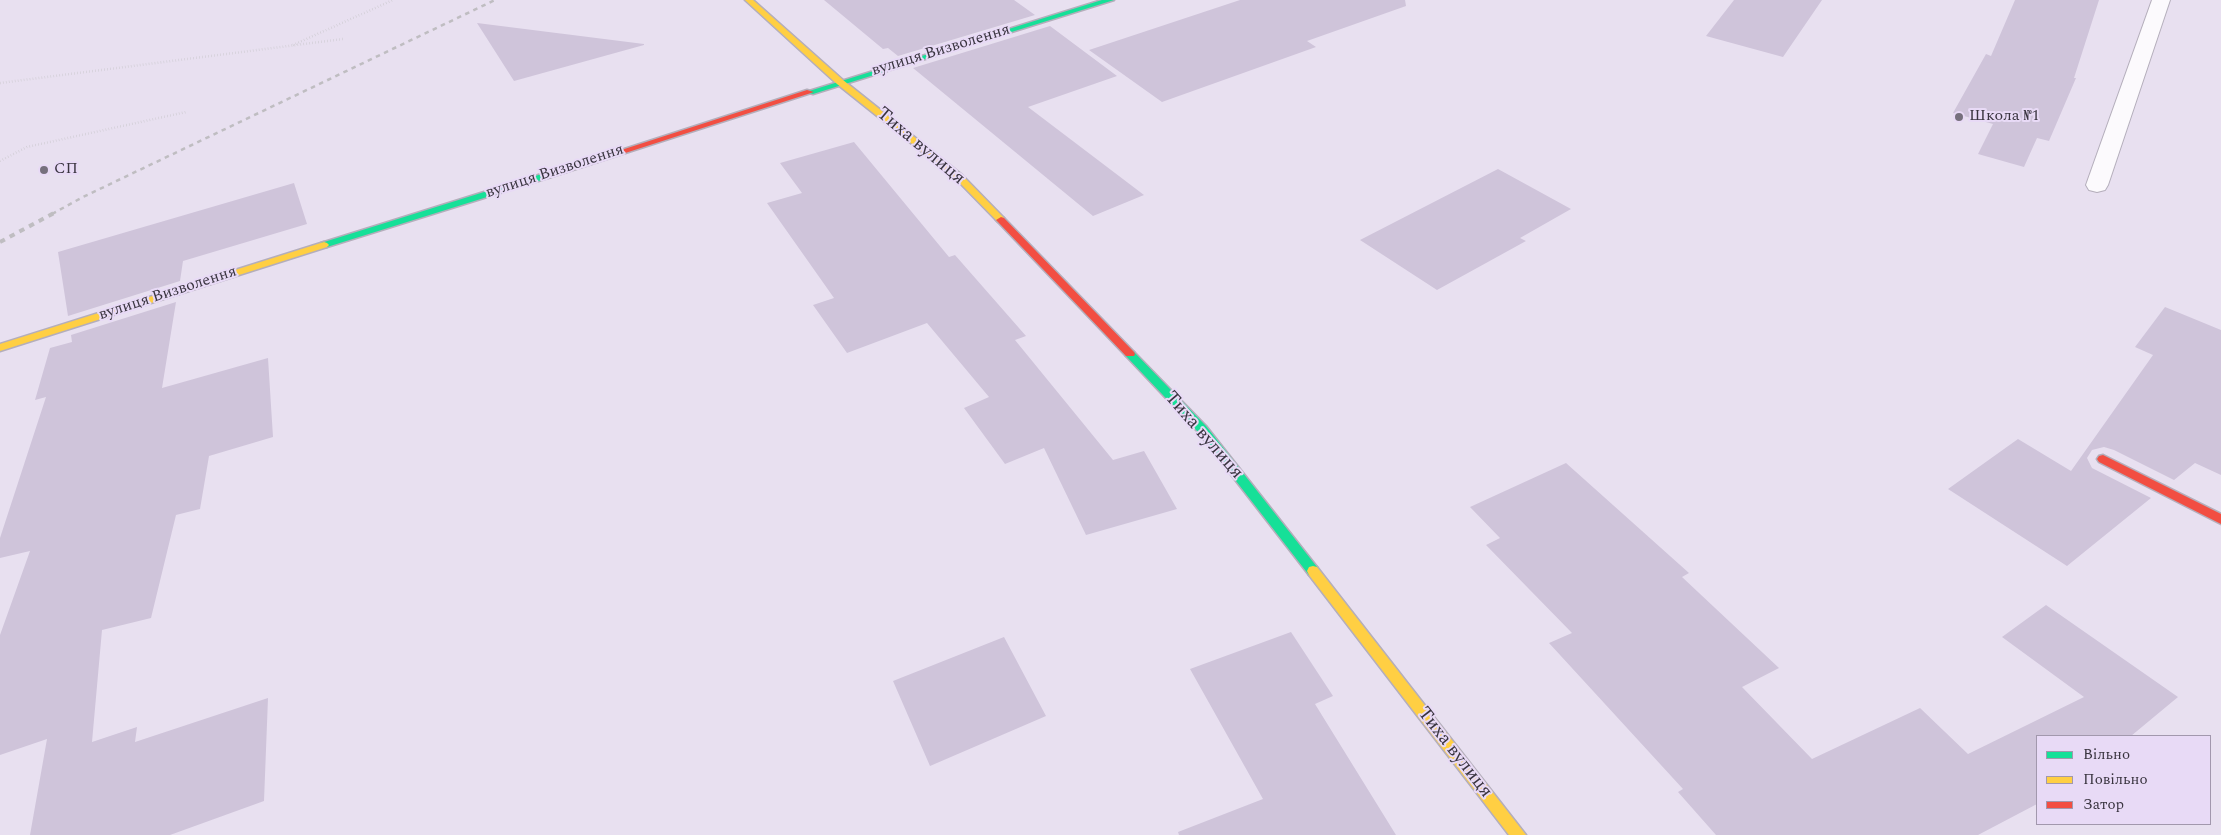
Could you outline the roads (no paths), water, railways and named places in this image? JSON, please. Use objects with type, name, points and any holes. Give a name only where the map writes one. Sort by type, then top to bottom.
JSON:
[{"type":"street","name":"Тиха вулиця","points":[[749,0],[840,82],[959,177],[1202,429],[1518,835]]},
{"type":"street","name":"вулиця Визволення","points":[[0,348],[840,82],[1110,0]]},
{"type":"street","points":[[2103,459],[2221,518]]},
{"type":"lane","points":[[2097,185],[2161,0]]},
{"type":"railway","points":[[52,214],[83,197],[495,0]]},
{"type":"railway","points":[[0,242],[54,213]]},
{"type":"place","name":"Школа №1","points":[[1959,117]]},
{"type":"place","name":"СП","points":[[44,170]]}]
